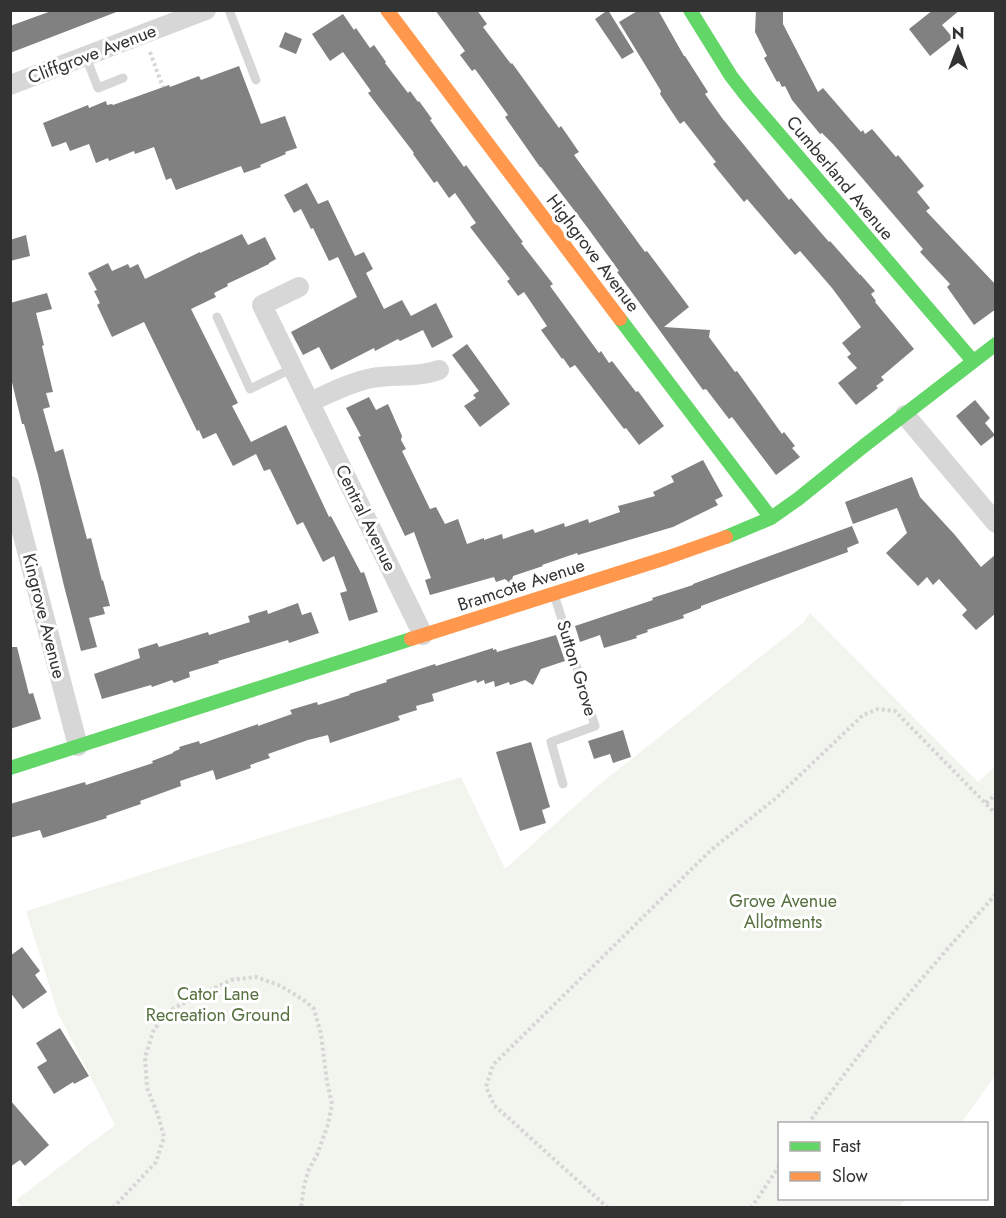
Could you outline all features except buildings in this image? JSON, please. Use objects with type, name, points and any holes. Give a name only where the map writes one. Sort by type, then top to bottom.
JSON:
[{"type":"street","name":"Cliffgrove Avenue","points":[[10,85],[207,10]]},
{"type":"street","name":"Highgrove Avenue","points":[[387,10],[771,518]]},
{"type":"street","name":"Cumberland Avenue","points":[[690,10],[731,76],[748,98],[973,361]]},
{"type":"street","name":"Central Avenue","points":[[299,287],[259,298],[423,635]]},
{"type":"street","name":"Bramcote Avenue","points":[[10,768],[666,558],[771,518],[996,344]]},
{"type":"street","points":[[310,402],[358,381],[426,374],[438,369]]},
{"type":"street","points":[[905,415],[996,524]]},
{"type":"street","name":"Kingrove Avenue","points":[[10,486],[78,746]]},
{"type":"lane","points":[[229,10],[256,80]]},
{"type":"lane","points":[[86,57],[98,87],[123,78]]},
{"type":"lane","points":[[217,317],[250,389],[293,368]]},
{"type":"lane","name":"Sutton Grove","points":[[554,592],[595,726],[551,742],[563,784]]},
{"type":"path","points":[[143,35],[163,87]]},
{"type":"path","points":[[608,1208],[494,1105],[486,1087],[494,1065],[711,850],[776,798],[863,715],[878,709],[895,711],[996,814]]},
{"type":"path","points":[[986,803],[996,794]]},
{"type":"path","points":[[809,1122],[927,972],[996,894]]},
{"type":"path","points":[[113,1208],[156,1162],[164,1137],[147,1088],[145,1058],[154,1029],[174,1008],[231,980],[256,977],[280,986],[305,1001],[314,1009],[321,1034],[332,1104],[328,1124],[317,1155],[309,1169],[301,1208]]},
{"type":"path","points":[[751,1208],[778,1168]]},
{"type":"green space","name":"Grove Avenue Allotments","points":[[810,613],[978,782],[995,767],[995,1076],[962,1122],[778,1122],[778,1200],[905,1200],[899,1207],[22,1208],[16,1200],[115,1125],[58,1013],[26,911],[461,777],[505,869],[595,788],[803,623]]},
{"type":"traffic: fast","points":[[690,10],[731,76],[748,98],[973,361]]},
{"type":"traffic: fast","points":[[620,319],[771,518]]},
{"type":"traffic: fast","points":[[726,537],[771,518],[798,499],[996,344]]},
{"type":"traffic: fast","points":[[10,768],[411,639]]},
{"type":"traffic: slow","points":[[387,10],[620,319]]},
{"type":"traffic: slow","points":[[411,639],[726,537]]},
{"type":"park label","name":"Cator Lane Recreation Ground","points":[[218,1004]]}]
